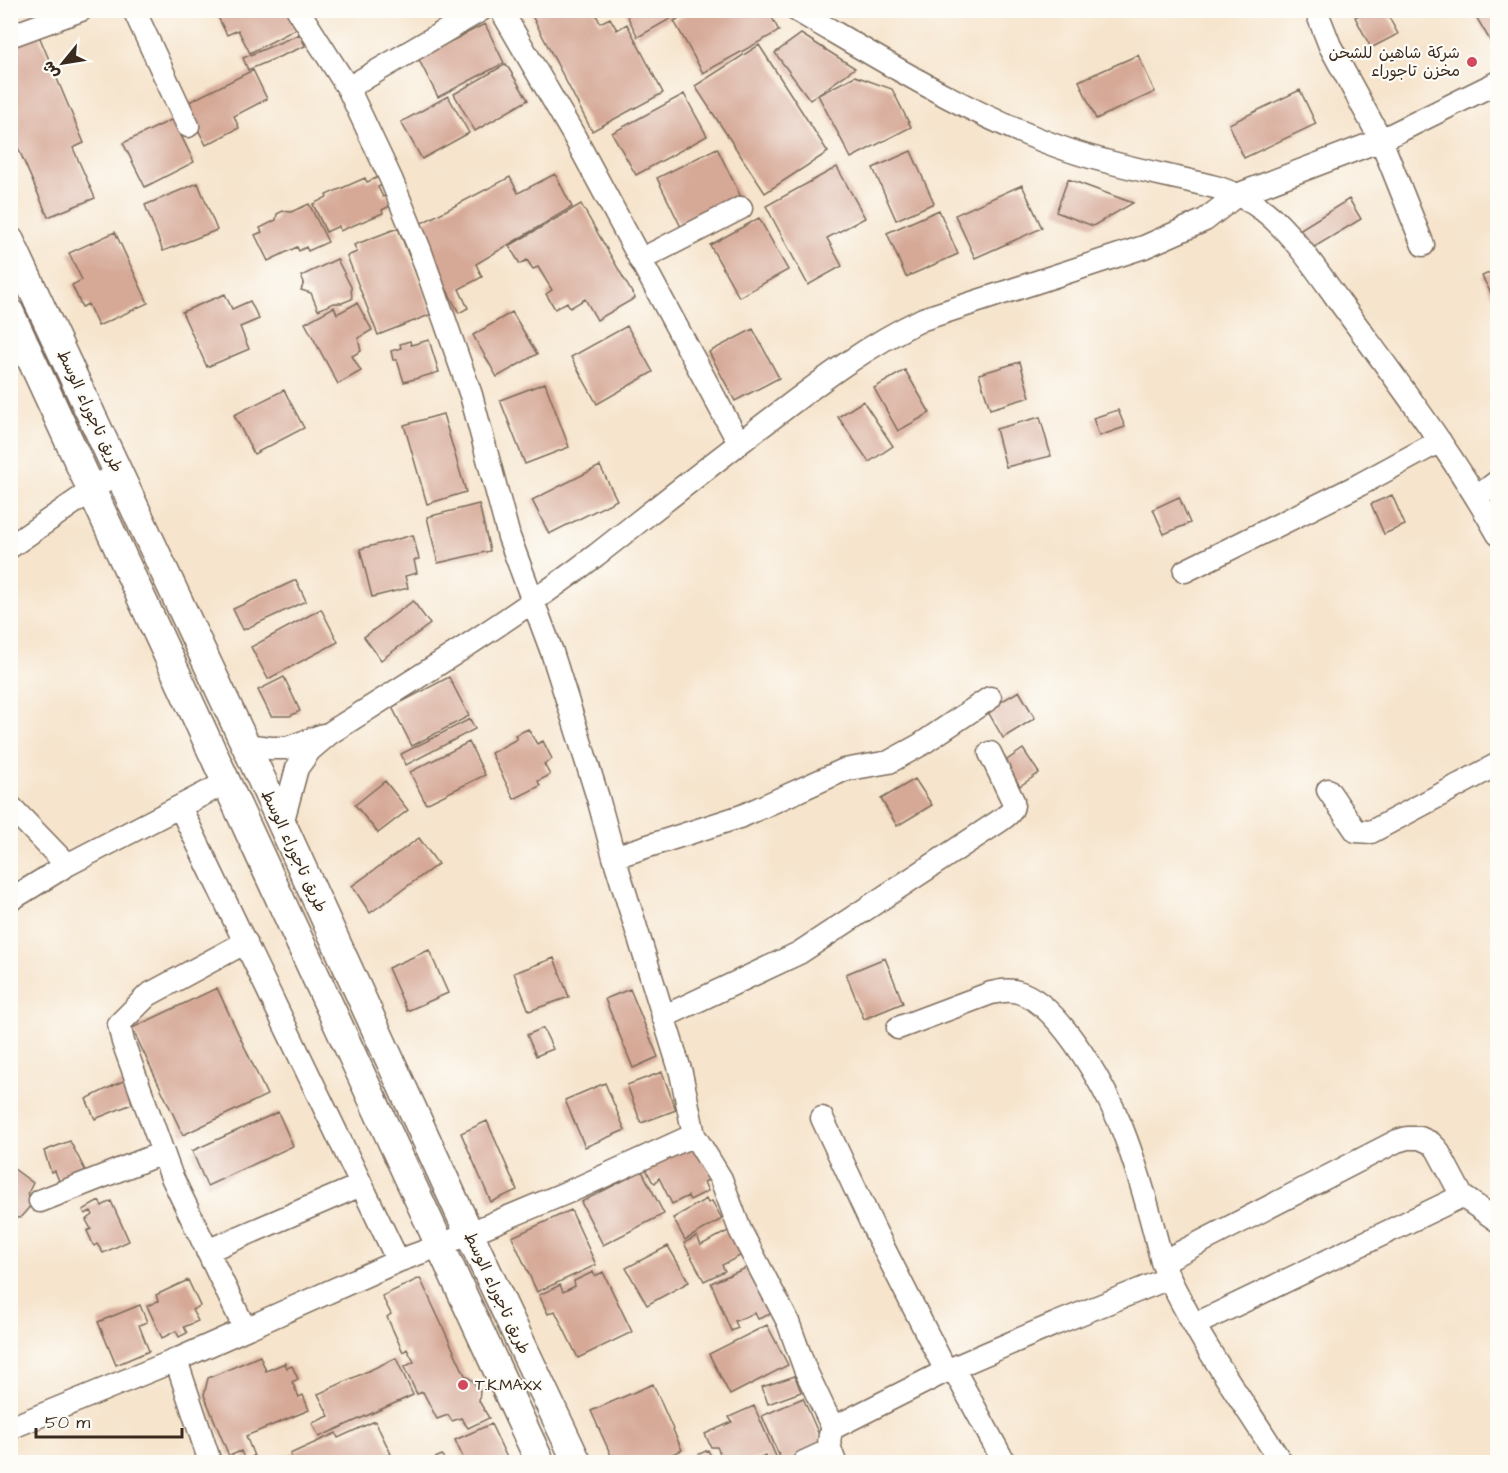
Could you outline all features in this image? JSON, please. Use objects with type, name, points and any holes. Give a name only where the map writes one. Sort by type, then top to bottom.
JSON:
[{"type":"main road","name":"طريق تاجوراء الوسط","points":[[10,241],[577,1462]]},
{"type":"main road","points":[[10,313],[93,488],[540,1462]]},
{"type":"street","points":[[10,36],[81,10]]},
{"type":"street","points":[[134,10],[188,126]]},
{"type":"street","points":[[298,10],[348,88],[392,179],[451,335],[471,395],[508,537],[552,652],[681,1073],[694,1135],[721,1179],[740,1230],[788,1322],[833,1447]]},
{"type":"street","points":[[348,88],[481,10]]},
{"type":"street","points":[[501,10],[573,134],[739,443]]},
{"type":"street","points":[[796,10],[961,104],[1044,141],[1096,158],[1219,188],[1237,195],[1264,211],[1311,263],[1440,441],[1477,497],[1497,534]]},
{"type":"street","points":[[1316,10],[1330,46],[1381,140],[1423,245]]},
{"type":"street","points":[[282,825],[297,768],[310,750],[330,733],[532,603],[827,377],[894,333],[923,319],[966,304],[1144,247],[1205,220],[1237,195],[1381,140],[1497,82]]},
{"type":"street","points":[[640,260],[741,208]]},
{"type":"street","points":[[1185,571],[1359,485],[1440,441]]},
{"type":"street","points":[[10,547],[118,472]]},
{"type":"street","points":[[1477,497],[1497,481]]},
{"type":"street","points":[[614,857],[742,816],[844,770],[889,762],[920,745],[990,698]]},
{"type":"street","points":[[245,745],[287,748],[330,733]]},
{"type":"street","points":[[663,1017],[799,953],[1011,812],[1013,801],[990,753]]},
{"type":"street","points":[[1328,790],[1356,831],[1371,832],[1497,764]]},
{"type":"street","points":[[10,900],[67,865],[227,782]]},
{"type":"street","points":[[10,806],[67,865]]},
{"type":"street","points":[[180,807],[398,1261]]},
{"type":"street","points":[[245,1329],[162,1153],[123,1042],[119,1024],[148,995],[246,942]]},
{"type":"street","points":[[898,1028],[991,993],[1003,991],[1017,991],[1030,996],[1043,1006],[1072,1040],[1114,1112],[1126,1138],[1166,1270],[1194,1325],[1281,1462]]},
{"type":"street","points":[[822,1118],[875,1231],[950,1369],[1004,1462]]},
{"type":"street","points":[[10,1428],[176,1360],[398,1261],[580,1187],[694,1135]]},
{"type":"street","points":[[804,1462],[833,1447],[950,1369],[1055,1324],[1166,1270],[1353,1163],[1407,1138],[1420,1138],[1431,1143],[1437,1149],[1462,1196],[1497,1221]]},
{"type":"street","points":[[40,1201],[162,1153]]},
{"type":"street","points":[[207,1251],[361,1185]]},
{"type":"street","points":[[1194,1325],[1462,1196]]},
{"type":"street","points":[[176,1360],[210,1462]]},
{"type":"building","points":[[230,10],[287,10],[296,29],[250,53],[238,30],[227,35],[218,17]]},
{"type":"building","points":[[529,10],[594,10],[600,23],[610,18],[617,30],[627,24],[663,93],[592,131]]},
{"type":"building","points":[[624,10],[686,10],[638,37]]},
{"type":"building","points":[[694,10],[768,10],[779,31],[703,73],[674,21]]},
{"type":"building","points":[[1368,10],[1385,10],[1398,34],[1371,48],[1355,17]]},
{"type":"building","points":[[1472,10],[1498,10],[1498,45],[1494,47]]},
{"type":"building","points":[[485,24],[504,63],[438,97],[418,58]]},
{"type":"building","points":[[37,31],[84,143],[73,148],[95,198],[48,217],[10,129],[10,43]]},
{"type":"building","points":[[300,34],[305,46],[248,70],[243,58]]},
{"type":"building","points":[[801,34],[855,68],[810,100],[775,53]]},
{"type":"building","points":[[759,45],[828,152],[765,193],[695,86]]},
{"type":"building","points":[[1138,55],[1155,92],[1096,119],[1079,81]]},
{"type":"building","points":[[506,64],[528,100],[475,131],[454,94]]},
{"type":"building","points":[[253,70],[267,99],[234,116],[239,128],[206,145],[185,104]]},
{"type":"building","points":[[855,76],[892,89],[911,127],[851,158],[818,95]]},
{"type":"building","points":[[1300,90],[1316,124],[1244,158],[1229,124]]},
{"type":"building","points":[[684,94],[707,136],[636,175],[612,133]]},
{"type":"building","points":[[448,96],[469,133],[422,159],[401,122]]},
{"type":"building","points":[[173,119],[194,162],[145,187],[123,143]]},
{"type":"building","points":[[717,148],[741,197],[681,227],[657,178]]},
{"type":"building","points":[[911,151],[934,203],[896,220],[873,168]]},
{"type":"building","points":[[837,167],[865,218],[827,238],[842,266],[808,285],[766,206]]},
{"type":"building","points":[[555,174],[572,207],[476,264],[482,277],[459,289],[468,308],[459,313],[414,227],[510,177],[518,193]]},
{"type":"building","points":[[379,177],[382,185],[378,187],[383,197],[387,195],[392,205],[382,210],[383,213],[340,231],[339,226],[326,232],[313,204],[327,197],[326,195],[365,178],[367,182]]},
{"type":"building","points":[[1068,179],[1133,203],[1093,226],[1056,212]]},
{"type":"building","points":[[198,183],[217,230],[163,251],[145,205]]},
{"type":"building","points":[[1022,185],[1042,228],[975,258],[955,215]]},
{"type":"building","points":[[1349,199],[1361,219],[1311,249],[1299,230]]},
{"type":"building","points":[[309,204],[328,242],[308,251],[306,247],[299,251],[297,247],[268,261],[255,235],[262,232],[260,228],[276,220],[277,214],[283,211],[291,212]]},
{"type":"building","points":[[581,204],[635,298],[597,320],[585,299],[570,308],[567,302],[555,309],[546,294],[552,290],[538,267],[533,269],[527,260],[520,264],[509,246]]},
{"type":"building","points":[[939,210],[958,254],[906,277],[887,233]]},
{"type":"building","points":[[759,218],[788,270],[739,297],[710,245]]},
{"type":"building","points":[[398,228],[432,314],[378,335],[347,256],[357,252],[354,245]]},
{"type":"building","points":[[115,232],[148,303],[98,326],[88,304],[82,307],[72,285],[82,280],[69,253]]},
{"type":"building","points":[[337,259],[351,287],[352,299],[318,310],[311,293],[301,290],[304,282],[301,276]]},
{"type":"building","points":[[1498,269],[1498,292],[1492,295],[1482,276]]},
{"type":"building","points":[[225,294],[232,309],[250,301],[259,319],[240,327],[249,349],[207,367],[182,312]]},
{"type":"building","points":[[357,303],[372,330],[358,338],[361,351],[352,356],[361,371],[338,384],[305,323],[334,307],[337,314]]},
{"type":"building","points":[[512,312],[537,354],[497,377],[473,335]]},
{"type":"building","points":[[627,326],[653,372],[597,404],[571,357]]},
{"type":"building","points":[[753,329],[779,378],[735,401],[709,352]]},
{"type":"building","points":[[429,340],[439,372],[404,382],[397,360],[393,360],[391,351],[401,348],[400,344],[410,341],[411,345]]},
{"type":"building","points":[[1020,362],[1030,397],[990,409],[979,374]]},
{"type":"building","points":[[905,370],[930,413],[898,431],[874,388]]},
{"type":"building","points":[[545,383],[569,447],[525,464],[500,400]]},
{"type":"building","points":[[284,390],[304,428],[254,454],[234,415]]},
{"type":"building","points":[[863,401],[893,446],[869,462],[838,417]]},
{"type":"building","points":[[1118,410],[1125,427],[1099,436],[1093,418]]},
{"type":"building","points":[[443,414],[466,492],[427,504],[404,425]]},
{"type":"building","points":[[1040,417],[1051,456],[1006,467],[996,429]]},
{"type":"building","points":[[600,466],[617,500],[549,534],[532,500]]},
{"type":"building","points":[[1392,495],[1405,525],[1384,534],[1371,504]]},
{"type":"building","points":[[1179,497],[1190,523],[1164,534],[1153,509]]},
{"type":"building","points":[[479,504],[490,551],[438,563],[427,517]]},
{"type":"building","points":[[413,535],[419,559],[414,560],[417,573],[405,576],[408,588],[372,597],[360,549]]},
{"type":"building","points":[[296,580],[306,601],[243,630],[233,609]]},
{"type":"building","points":[[413,601],[430,624],[381,660],[364,637]]},
{"type":"building","points":[[321,609],[338,642],[268,679],[251,647]]},
{"type":"building","points":[[284,677],[300,711],[290,716],[271,716],[258,690]]},
{"type":"building","points":[[449,677],[469,716],[412,746],[392,707]]},
{"type":"building","points":[[1019,691],[1035,718],[1003,738],[987,710]]},
{"type":"building","points":[[470,719],[475,729],[406,765],[401,754]]},
{"type":"building","points":[[528,729],[537,744],[543,741],[552,759],[544,764],[550,775],[538,781],[540,786],[514,799],[491,753],[517,739],[515,735]]},
{"type":"building","points":[[469,742],[485,775],[426,804],[410,772]]},
{"type":"building","points":[[1023,749],[1039,773],[1020,786],[1004,762]]},
{"type":"building","points":[[915,779],[932,805],[897,826],[881,799]]},
{"type":"building","points":[[385,781],[408,810],[378,833],[355,805]]},
{"type":"building","points":[[419,838],[438,864],[370,913],[352,886]]},
{"type":"building","points":[[429,950],[448,993],[407,1011],[388,968]]},
{"type":"building","points":[[554,958],[569,997],[529,1011],[514,973]]},
{"type":"building","points":[[885,958],[903,1003],[864,1019],[846,974]]},
{"type":"building","points":[[217,988],[267,1095],[183,1135],[132,1028]]},
{"type":"building","points":[[630,989],[658,1057],[633,1068],[605,999]]},
{"type":"building","points":[[543,1028],[553,1049],[536,1056],[527,1035]]},
{"type":"building","points":[[662,1072],[676,1110],[641,1123],[627,1085]]},
{"type":"building","points":[[123,1081],[131,1082],[128,1087],[132,1104],[95,1119],[86,1099]]},
{"type":"building","points":[[605,1083],[625,1130],[585,1147],[565,1100]]},
{"type":"building","points":[[278,1112],[293,1146],[207,1186],[192,1151]]},
{"type":"building","points":[[487,1121],[517,1190],[491,1202],[461,1133]]},
{"type":"building","points":[[70,1141],[87,1174],[61,1186],[55,1171],[51,1172],[44,1151]]},
{"type":"building","points":[[696,1143],[713,1178],[704,1182],[708,1191],[690,1200],[688,1196],[672,1204],[659,1178],[655,1183],[652,1181],[645,1167]]},
{"type":"building","points":[[10,1166],[33,1183],[28,1193],[32,1204],[20,1218],[10,1217]]},
{"type":"building","points":[[642,1171],[664,1214],[603,1245],[581,1202]]},
{"type":"building","points":[[706,1199],[708,1203],[712,1201],[722,1219],[685,1240],[673,1218]]},
{"type":"building","points":[[99,1201],[102,1206],[111,1201],[129,1241],[103,1253],[97,1244],[94,1246],[87,1231],[91,1229],[86,1220],[93,1215],[91,1211],[85,1214],[83,1210]]},
{"type":"building","points":[[571,1210],[596,1265],[537,1292],[512,1237]]},
{"type":"building","points":[[732,1229],[744,1254],[722,1265],[725,1271],[704,1281],[684,1243],[697,1236],[701,1245]]},
{"type":"building","points":[[668,1246],[689,1282],[647,1305],[626,1268]]},
{"type":"building","points":[[753,1265],[773,1313],[758,1319],[755,1313],[735,1321],[738,1328],[731,1331],[711,1283]]},
{"type":"building","points":[[593,1272],[595,1276],[603,1272],[632,1332],[578,1358],[555,1311],[548,1314],[539,1295],[560,1285],[563,1292],[575,1286],[574,1281]]},
{"type":"building","points":[[420,1278],[465,1375],[480,1391],[479,1401],[489,1418],[468,1428],[461,1418],[452,1421],[448,1415],[437,1419],[423,1392],[417,1394],[404,1367],[414,1362],[407,1349],[403,1352],[387,1317],[391,1314],[382,1296]]},
{"type":"building","points":[[188,1280],[200,1306],[192,1310],[198,1321],[184,1327],[187,1333],[179,1337],[176,1331],[162,1338],[147,1306],[158,1301],[156,1295]]},
{"type":"building","points":[[140,1305],[147,1322],[139,1325],[149,1351],[116,1365],[98,1322]]},
{"type":"building","points":[[767,1325],[788,1365],[730,1395],[709,1354]]},
{"type":"building","points":[[260,1356],[266,1371],[285,1363],[287,1368],[292,1366],[298,1379],[292,1382],[299,1397],[303,1395],[309,1410],[246,1436],[254,1456],[245,1460],[241,1451],[229,1456],[204,1395],[208,1378]]},
{"type":"building","points":[[396,1358],[413,1395],[319,1437],[312,1423],[329,1416],[318,1394]]},
{"type":"building","points":[[795,1376],[801,1392],[768,1404],[762,1387]]},
{"type":"building","points":[[653,1384],[682,1450],[653,1462],[614,1462],[591,1411]]},
{"type":"building","points":[[803,1398],[823,1444],[782,1462],[762,1416]]},
{"type":"building","points":[[754,1406],[778,1461],[768,1462],[765,1455],[749,1462],[724,1462],[717,1447],[711,1447],[705,1434],[732,1422],[729,1417]]},
{"type":"building","points":[[375,1421],[391,1454],[373,1462],[293,1462],[290,1454],[336,1433],[338,1438]]},
{"type":"building","points":[[491,1424],[509,1462],[465,1462],[455,1440]]},
{"type":"building","points":[[708,1450],[714,1462],[683,1462]]},
{"type":"building","points":[[442,1455],[445,1462],[426,1462]]},
{"type":"place","name":"شركة شاهين للشحن مخزن تاجوراء","points":[[1472,62]]},
{"type":"place","name":"T.K.MAXX","points":[[463,1385]]}]
